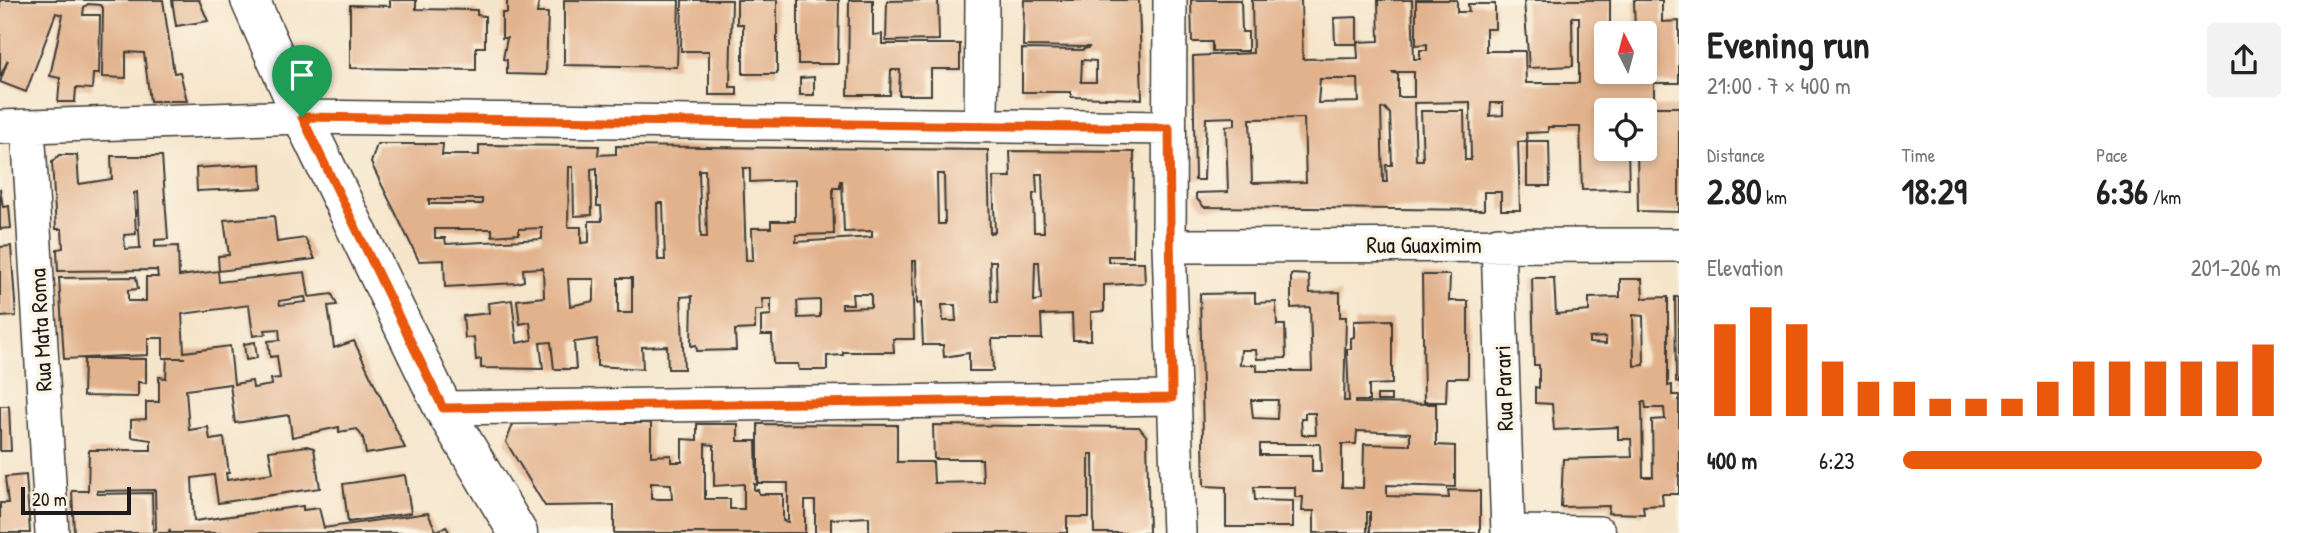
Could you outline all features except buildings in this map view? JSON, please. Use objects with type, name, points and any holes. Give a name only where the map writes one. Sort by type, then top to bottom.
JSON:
[{"type":"street","points":[[250,0],[302,117],[443,408],[518,533]]},
{"type":"street","points":[[981,124],[982,0]]},
{"type":"street","points":[[1170,0],[1169,246],[1172,398],[1179,533]]},
{"type":"street","points":[[14,127],[302,117],[1169,128]]},
{"type":"street","name":"Rua Mata Roma","points":[[14,127],[52,533]]},
{"type":"street","name":"Rua Guaximim","points":[[1169,246],[1498,243],[1679,245]]},
{"type":"street","name":"Rua Parari","points":[[1498,243],[1508,532]]},
{"type":"street","points":[[443,408],[1172,398]]},
{"type":"street","points":[[1508,532],[1599,533]]},
{"type":"route","points":[[302,117],[1169,128],[1172,398],[443,408],[302,117]]}]
